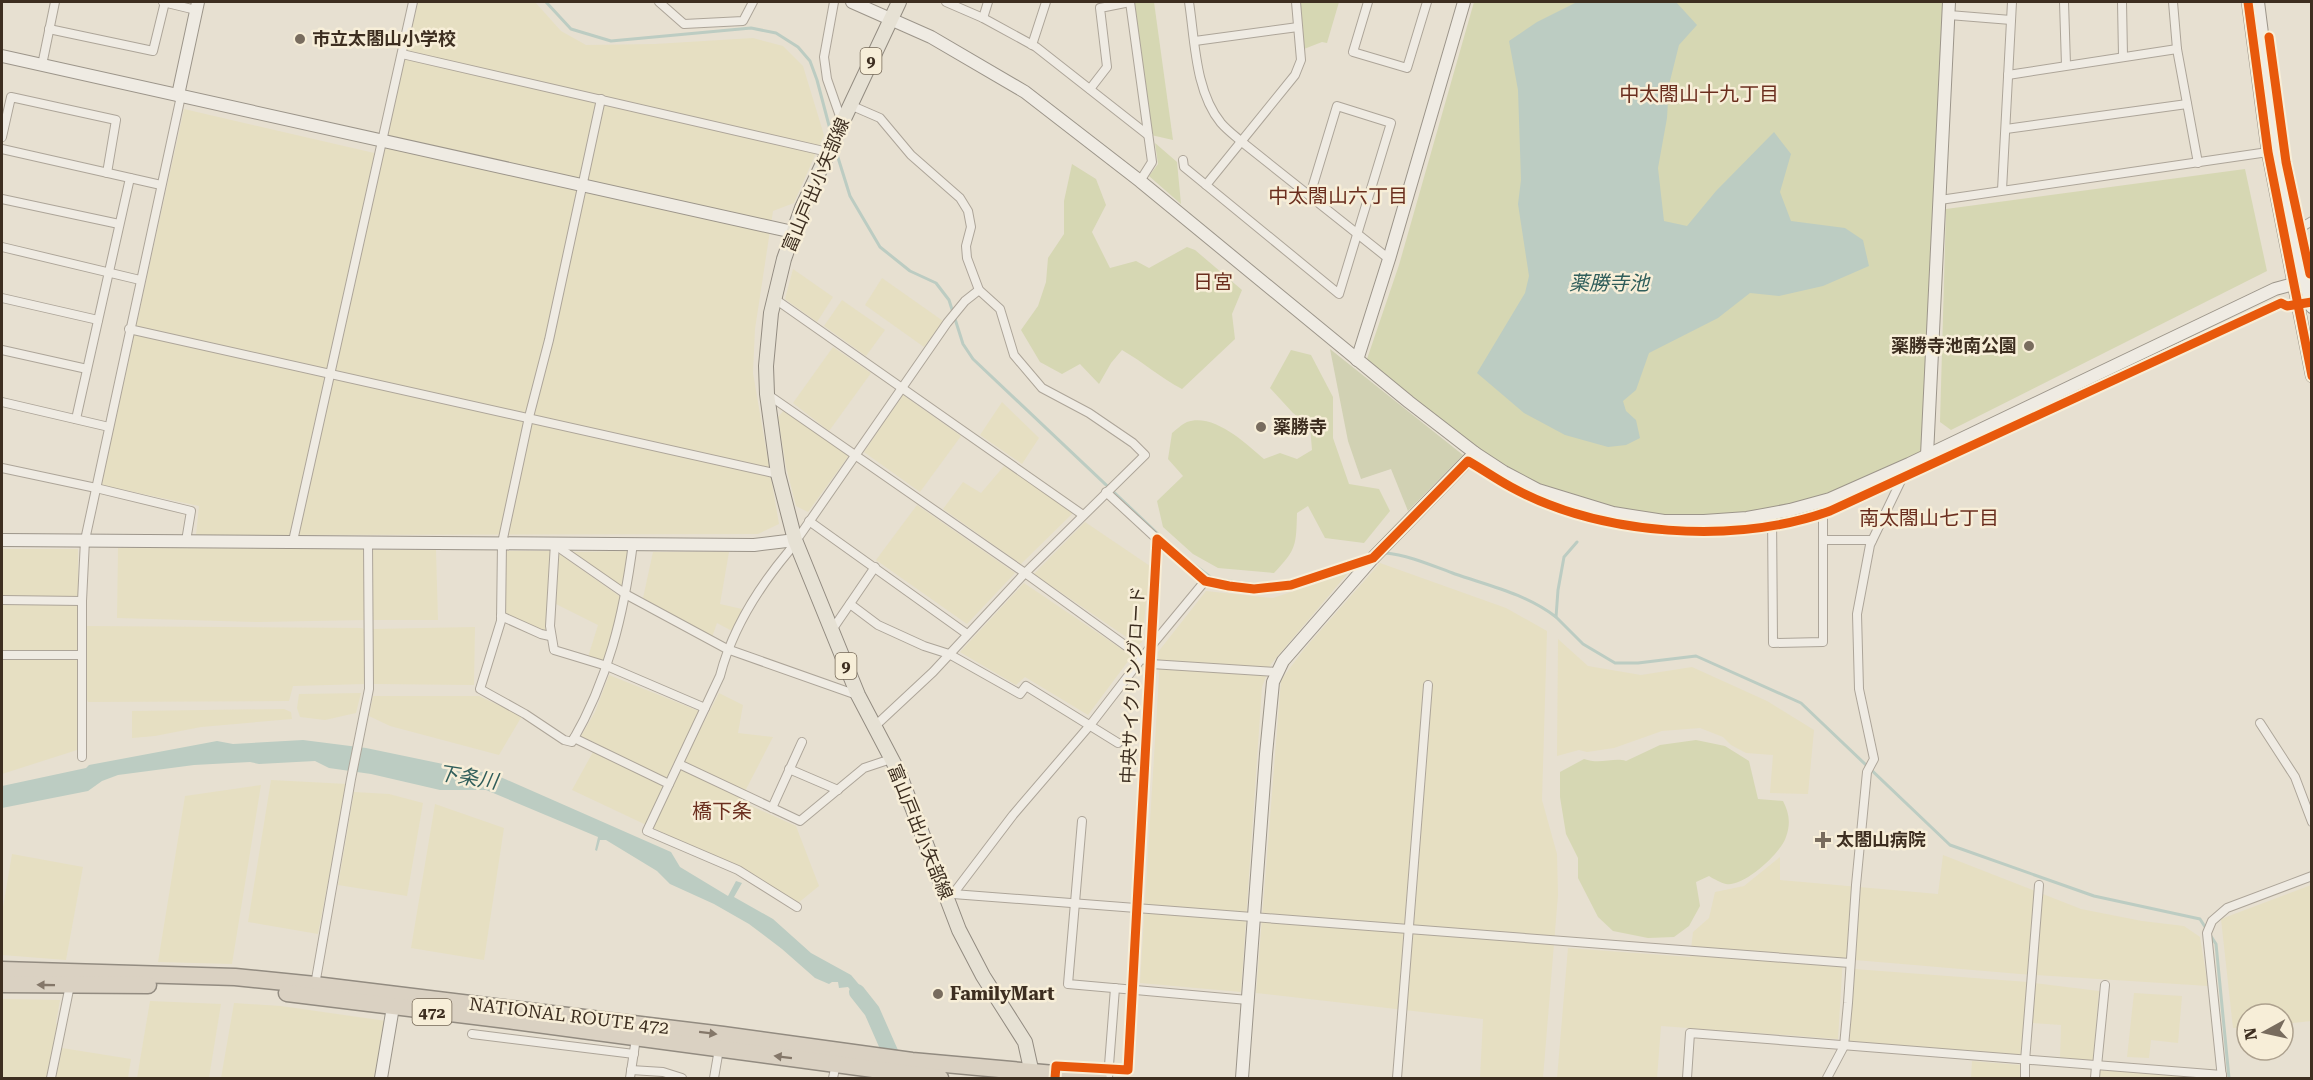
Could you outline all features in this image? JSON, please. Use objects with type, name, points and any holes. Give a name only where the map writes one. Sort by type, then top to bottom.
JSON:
[{"type":"highway","name":"NATIONAL ROUTE 472","points":[[2,970],[235,977],[315,985],[723,1035],[940,1078]]},
{"type":"highway","name":"NATIONAL ROUTE 472","points":[[2,984],[232,988],[300,994],[393,1007],[635,1046],[719,1049],[835,1071],[856,1060],[912,1061],[1033,1076],[1099,1078]]},
{"type":"main road","name":"富山戸出小矢部線","points":[[898,2],[793,232],[775,298],[766,366],[767,394],[778,474],[795,540],[858,695],[899,773],[959,930],[983,976],[1024,1042],[1033,1076]]},
{"type":"street","points":[[42,65],[55,2]]},
{"type":"street","points":[[49,30],[153,51],[164,2],[197,5],[85,540],[82,601],[82,757]]},
{"type":"street","points":[[293,542],[413,2]]},
{"type":"street","points":[[659,2],[684,24],[743,21],[753,2]]},
{"type":"street","points":[[834,2],[824,57],[827,79],[841,124]]},
{"type":"street","points":[[946,2],[983,18],[1032,45],[1148,135]]},
{"type":"street","points":[[983,18],[988,2]]},
{"type":"street","points":[[1032,45],[1046,2]]},
{"type":"street","points":[[1090,89],[1107,66],[1100,8],[1130,2],[1152,162],[1140,181]]},
{"type":"street","points":[[1189,2],[1200,75],[1211,106],[1221,123],[1389,259]]},
{"type":"street","points":[[1206,185],[1295,75],[1301,60],[1296,2]]},
{"type":"street","points":[[1368,2],[1353,52],[1407,68],[1427,2]]},
{"type":"street","points":[[1357,360],[1464,2]]},
{"type":"street","points":[[1928,455],[1949,2]]},
{"type":"street","points":[[2002,190],[2012,2]]},
{"type":"street","points":[[2064,2],[2066,65]]},
{"type":"street","points":[[2122,2],[2123,56]]},
{"type":"street","points":[[2173,2],[2177,49],[2198,163]]},
{"type":"street","points":[[2248,2],[2268,152],[2299,282],[2312,307]]},
{"type":"street","points":[[2258,2],[2275,133],[2312,376]]},
{"type":"street","points":[[860,3],[976,61],[1025,92],[1140,181],[1357,360],[1475,453],[1538,490],[1613,513],[1664,521],[1747,518],[1823,501],[1909,464],[2275,289],[2299,282]]},
{"type":"street","points":[[1949,15],[2011,20]]},
{"type":"street","points":[[1195,41],[1299,27]]},
{"type":"street","points":[[2008,75],[2177,49]]},
{"type":"street","points":[[402,54],[829,150]]},
{"type":"street","points":[[2,56],[793,232]]},
{"type":"street","points":[[2,137],[11,97],[116,120],[107,173]]},
{"type":"street","points":[[601,99],[502,543],[501,616],[480,689],[525,714],[564,740],[572,742],[588,714],[607,666],[627,595],[633,543]]},
{"type":"street","points":[[2006,129],[2187,104]]},
{"type":"street","points":[[850,105],[880,118],[911,155],[960,198],[968,211],[971,227],[966,246],[967,258],[979,290],[1000,309],[1014,355],[1042,388],[1089,413],[1145,455],[1025,573],[933,672],[874,727]]},
{"type":"street","points":[[1183,160],[1184,167],[1339,294],[1391,123],[1337,106],[1311,195]]},
{"type":"street","points":[[2,149],[161,185]]},
{"type":"street","points":[[1940,200],[2268,152]]},
{"type":"street","points":[[76,419],[130,178]]},
{"type":"street","points":[[2,198],[120,224]]},
{"type":"street","points":[[2292,233],[2312,221]]},
{"type":"street","points":[[2,247],[140,280]]},
{"type":"street","points":[[797,907],[738,870],[647,831],[720,676],[727,649],[763,582],[809,521],[947,323],[965,301],[979,290]]},
{"type":"street","points":[[2,298],[98,321]]},
{"type":"street","points":[[775,298],[1083,514]]},
{"type":"street","points":[[129,328],[778,474]]},
{"type":"street","points":[[2,350],[87,369]]},
{"type":"street","points":[[767,394],[1025,573],[1151,664],[1276,672]]},
{"type":"street","points":[[2,402],[108,426]]},
{"type":"street","points":[[1242,1078],[1266,754],[1276,672],[1373,558],[1475,453]]},
{"type":"street","points":[[1827,1078],[1844,1046],[1867,772],[1874,759],[1859,689],[1857,614],[1872,540],[1909,464]]},
{"type":"street","points":[[2,468],[191,511],[186,540]]},
{"type":"street","points":[[1106,492],[1156,539]]},
{"type":"street","points":[[1772,513],[1773,643],[1823,642],[1823,501]]},
{"type":"street","points":[[809,521],[968,634]]},
{"type":"street","points":[[2,540],[754,545],[795,540]]},
{"type":"street","points":[[1823,540],[1872,540]]},
{"type":"street","points":[[315,985],[369,689],[368,542]]},
{"type":"street","points":[[555,544],[627,595],[727,649],[858,695]]},
{"type":"street","points":[[555,544],[550,636],[554,650],[607,666],[705,708]]},
{"type":"street","points":[[832,630],[875,567]]},
{"type":"street","points":[[1205,581],[1091,724],[1013,815],[953,894],[1850,963]]},
{"type":"street","points":[[2,600],[82,601]]},
{"type":"street","points":[[850,604],[878,625],[924,646],[949,654],[1020,693],[1026,686],[1118,742]]},
{"type":"street","points":[[501,616],[550,636]]},
{"type":"street","points":[[2,655],[82,656]]},
{"type":"street","points":[[1397,1078],[1428,685]]},
{"type":"street","points":[[2260,723],[2295,777],[2312,822]]},
{"type":"street","points":[[574,738],[669,784]]},
{"type":"street","points":[[772,808],[802,742]]},
{"type":"street","points":[[679,764],[800,820],[864,768],[891,759]]},
{"type":"street","points":[[789,769],[838,790]]},
{"type":"street","points":[[1082,821],[1068,984],[1248,1000]]},
{"type":"street","points":[[1687,1078],[1690,1033],[2222,1077],[2208,927],[2227,908],[2312,876]]},
{"type":"street","points":[[2025,1078],[2039,885]]},
{"type":"street","points":[[51,1078],[70,985]]},
{"type":"street","points":[[2096,1078],[2105,985]]},
{"type":"street","points":[[1108,1078],[1115,988]]},
{"type":"street","points":[[381,1078],[393,1007]]},
{"type":"street","points":[[472,1034],[635,1046],[630,1074],[663,1072],[682,1078]]},
{"type":"street","points":[[714,1078],[719,1049]]},
{"type":"shaded area","points":[[418,2],[535,2],[561,31],[586,45],[655,44],[753,38],[783,46],[803,66],[824,135],[794,203],[773,211],[755,329],[753,373],[779,524],[758,534],[196,535],[199,506],[101,485],[184,109],[383,155]]},
{"type":"shaded area","points":[[793,269],[833,297],[817,322],[785,299]]},
{"type":"shaded area","points":[[882,278],[943,321],[924,347],[865,305]]},
{"type":"shaded area","points":[[842,300],[885,330],[866,356],[824,326]]},
{"type":"shaded area","points":[[833,347],[871,373],[829,431],[793,403]]},
{"type":"shaded area","points":[[903,395],[961,436],[920,492],[864,452]]},
{"type":"shaded area","points":[[1002,402],[1039,438],[1022,464],[980,435]]},
{"type":"shaded area","points":[[785,409],[850,454],[808,512],[796,506],[786,467],[778,417]]},
{"type":"shaded area","points":[[1004,466],[1074,512],[1021,564],[943,509],[963,482],[981,493]]},
{"type":"shaded area","points":[[917,505],[1015,573],[967,624],[876,560]]},
{"type":"shaded area","points":[[1085,522],[1150,566],[1142,642],[1138,645],[1034,574]]},
{"type":"shaded area","points":[[118,548],[365,549],[365,620],[258,622],[117,618]]},
{"type":"shaded area","points":[[2,549],[78,549],[79,675],[77,750],[2,774]]},
{"type":"shaded area","points":[[372,550],[436,550],[438,620],[372,620]]},
{"type":"shaded area","points":[[504,551],[551,551],[546,631],[504,618]]},
{"type":"shaded area","points":[[628,551],[625,590],[571,552]]},
{"type":"shaded area","points":[[653,552],[729,552],[720,604],[742,609],[732,631],[717,623],[712,637],[643,598]]},
{"type":"shaded area","points":[[558,553],[622,598],[605,663],[588,657],[598,625],[556,604]]},
{"type":"shaded area","points":[[1380,563],[1506,608],[1547,631],[1542,800],[1557,854],[1558,895],[1543,1078],[1480,1078],[1483,1019],[1256,993],[1281,680],[1305,648]]},
{"type":"shaded area","points":[[1348,573],[1271,664],[1262,687],[1241,992],[1140,983],[1159,676],[1158,652],[1206,591],[1273,598]]},
{"type":"shaded area","points":[[1024,583],[1132,656],[1088,715],[1025,677],[1016,685],[960,652]]},
{"type":"shaded area","points":[[86,626],[362,628],[365,630],[365,684],[293,686],[289,701],[88,702],[86,698]]},
{"type":"shaded area","points":[[475,627],[474,685],[372,684],[371,629]]},
{"type":"shaded area","points":[[1558,639],[1588,666],[1641,675],[1692,667],[1767,701],[1814,730],[1808,794],[1770,793],[1773,755],[1746,753],[1731,745],[1723,737],[1700,728],[1662,731],[1614,748],[1587,752],[1579,750],[1557,756]]},
{"type":"shaded area","points":[[609,675],[699,711],[666,779],[581,736],[595,712]]},
{"type":"shaded area","points":[[361,693],[356,713],[325,720],[300,717],[297,708],[299,694]]},
{"type":"shaded area","points":[[719,693],[743,705],[738,733],[773,737],[740,801],[796,826],[819,886],[798,903],[744,871],[572,790],[593,752],[670,789]]},
{"type":"shaded area","points":[[373,696],[479,696],[522,716],[499,755],[390,726],[369,716]]},
{"type":"shaded area","points":[[284,709],[291,712],[292,719],[201,727],[132,738],[132,711]]},
{"type":"shaded area","points":[[271,780],[347,784],[318,934],[248,922]]},
{"type":"shaded area","points":[[261,785],[232,964],[158,962],[185,796]]},
{"type":"shaded area","points":[[354,792],[389,794],[423,803],[407,896],[338,885]]},
{"type":"shaded area","points":[[435,804],[504,828],[484,960],[411,948]]},
{"type":"shaded area","points":[[12,854],[83,867],[66,960],[2,955],[2,913]]},
{"type":"shaded area","points":[[1943,855],[2081,909],[2142,921],[2184,926],[2200,937],[2208,986],[2020,974],[1855,960],[1843,957],[1838,1039],[1661,1026],[1657,1078],[1557,1078],[1568,948],[1690,957],[1693,932],[1709,918],[1715,892],[1744,886],[1780,857],[1780,880],[1938,894]]},
{"type":"shaded area","points":[[2311,885],[2311,1021],[2295,1023],[2295,1002],[2235,1002],[2235,1028],[2233,1028],[2221,919]]},
{"type":"shaded area","points":[[1854,969],[2028,982],[2021,1056],[1850,1041]]},
{"type":"shaded area","points":[[2034,983],[2099,991],[2093,1061],[2060,1058],[2061,1025],[2032,1023]]},
{"type":"shaded area","points":[[2134,993],[2182,996],[2178,1043],[2151,1040],[2149,1058],[2127,1057]]},
{"type":"shaded area","points":[[2,999],[60,1000],[56,1023],[59,1027],[49,1078],[2,1078]]},
{"type":"shaded area","points":[[150,1001],[221,1004],[209,1078],[137,1078]]},
{"type":"shaded area","points":[[234,1003],[281,1006],[386,1021],[376,1078],[221,1078]]},
{"type":"shaded area","points":[[62,1048],[131,1059],[128,1078],[56,1078]]},
{"type":"shaded area","points":[[1972,1061],[2020,1065],[2021,1078],[1971,1078]]},
{"type":"shaded area","points":[[2100,1070],[2217,1078],[2100,1078]]},
{"type":"green space","points":[[1133,2],[1154,2],[1173,140],[1151,135]]},
{"type":"green space","points":[[1298,2],[1339,2],[1327,43],[1322,42],[1304,49]]},
{"type":"green space","points":[[1474,2],[1949,2],[1928,454],[1833,497],[1708,519],[1618,511],[1542,487],[1481,453],[1367,359],[1399,265]]},
{"type":"green space","points":[[1155,143],[1177,162],[1181,204],[1149,176],[1158,164]]},
{"type":"green space","points":[[1072,164],[1096,179],[1106,205],[1092,232],[1110,268],[1136,261],[1149,268],[1187,247],[1195,250],[1242,290],[1232,314],[1235,339],[1182,389],[1122,350],[1111,363],[1099,384],[1080,364],[1062,374],[1040,362],[1021,330],[1038,306],[1046,282],[1048,258],[1064,234],[1064,201]]},
{"type":"green space","name":"薬勝寺池南公園","points":[[2245,169],[2267,271],[1951,430],[1940,422],[1946,209]]},
{"type":"green space","points":[[1330,349],[1463,455],[1408,511],[1391,469],[1361,479],[1348,441]]},
{"type":"green space","points":[[1291,350],[1311,355],[1333,397],[1333,438],[1349,484],[1379,489],[1390,511],[1364,543],[1325,538],[1308,506],[1297,513],[1294,546],[1274,573],[1218,568],[1193,554],[1163,527],[1157,501],[1183,476],[1168,459],[1172,433],[1185,423],[1197,420],[1229,431],[1264,459],[1280,453],[1297,459],[1312,450],[1310,426],[1293,413],[1270,388]]},
{"type":"green space","points":[[1696,740],[1725,746],[1749,761],[1758,799],[1783,801],[1789,818],[1783,844],[1761,868],[1742,880],[1726,884],[1709,876],[1696,882],[1700,906],[1689,926],[1674,937],[1648,938],[1613,931],[1598,917],[1578,878],[1578,858],[1566,834],[1560,797],[1560,772],[1584,759],[1626,761],[1660,745]]},
{"type":"water","name":"薬勝寺池","points":[[1577,2],[1676,2],[1697,25],[1679,45],[1669,85],[1667,118],[1658,168],[1664,221],[1687,226],[1716,191],[1774,132],[1791,154],[1780,192],[1791,221],[1845,228],[1863,240],[1869,266],[1823,286],[1779,296],[1750,293],[1718,318],[1649,353],[1636,390],[1623,401],[1626,411],[1636,420],[1640,438],[1626,445],[1608,447],[1565,435],[1524,413],[1477,373],[1525,293],[1529,276],[1518,204],[1521,180],[1518,90],[1509,41],[1537,22]]},
{"type":"water","points":[[303,740],[366,748],[496,775],[671,852],[680,867],[728,896],[736,881],[742,883],[734,897],[773,919],[811,953],[851,975],[862,988],[873,1008],[868,1011],[848,987],[839,988],[838,982],[829,984],[815,978],[749,924],[714,904],[670,884],[657,871],[606,840],[600,840],[597,851],[595,850],[598,837],[486,790],[440,790],[371,774],[329,768],[315,761],[259,764],[250,762],[194,765],[118,775],[102,781],[88,791],[2,808],[2,786],[86,768],[89,765],[217,741],[233,744]]},
{"type":"waterway","points":[[546,2],[571,29],[611,41],[751,28],[776,33],[798,47],[810,61],[831,133]]},
{"type":"waterway","points":[[835,148],[850,196],[880,247],[910,271],[936,283],[949,300],[963,344],[973,359],[1177,552],[1213,579],[1254,584],[1287,582],[1372,554]]},
{"type":"waterway","points":[[1385,553],[1412,558],[1507,591],[1532,602],[1556,617],[1564,557],[1577,542]]},
{"type":"waterway","points":[[1556,617],[1583,644],[1615,663],[1638,663],[1696,656],[1801,703],[1950,845],[2094,896],[2200,919],[2216,944],[2229,1078]]},
{"type":"waterway","name":"下条川","points":[[857,992],[872,1011],[898,1070]]},
{"type":"cycle path","points":[[2248,2],[2268,152],[2312,376]]},
{"type":"cycle path","points":[[2269,37],[2286,162],[2310,274]]},
{"type":"cycle path","name":"中央サイクリングロード","points":[[1055,1078],[1056,1066],[1128,1070],[1157,539],[1205,581],[1254,589],[1291,585],[1373,558],[1468,461],[1511,487],[1547,503],[1585,516],[1626,525],[1668,530],[1711,531],[1792,522],[1830,511],[2281,303],[2287,306],[2312,302]]},
{"type":"place","name":"市立太閤山小学校","points":[[300,39]]},
{"type":"place","name":"薬勝寺池南公園","points":[[2029,346]]},
{"type":"place","name":"薬勝寺","points":[[1261,427]]},
{"type":"place","name":"太閤山病院","points":[[1823,840]]},
{"type":"place","name":"FamilyMart","points":[[938,994]]},
{"type":"district","name":"中太閤山十九丁目","points":[[1699,94]]},
{"type":"district","name":"中太閤山六丁目","points":[[1338,196]]},
{"type":"district","name":"日宮","points":[[1213,282]]},
{"type":"district","name":"南太閤山七丁目","points":[[1929,518]]},
{"type":"district","name":"橋下条","points":[[722,811]]}]
